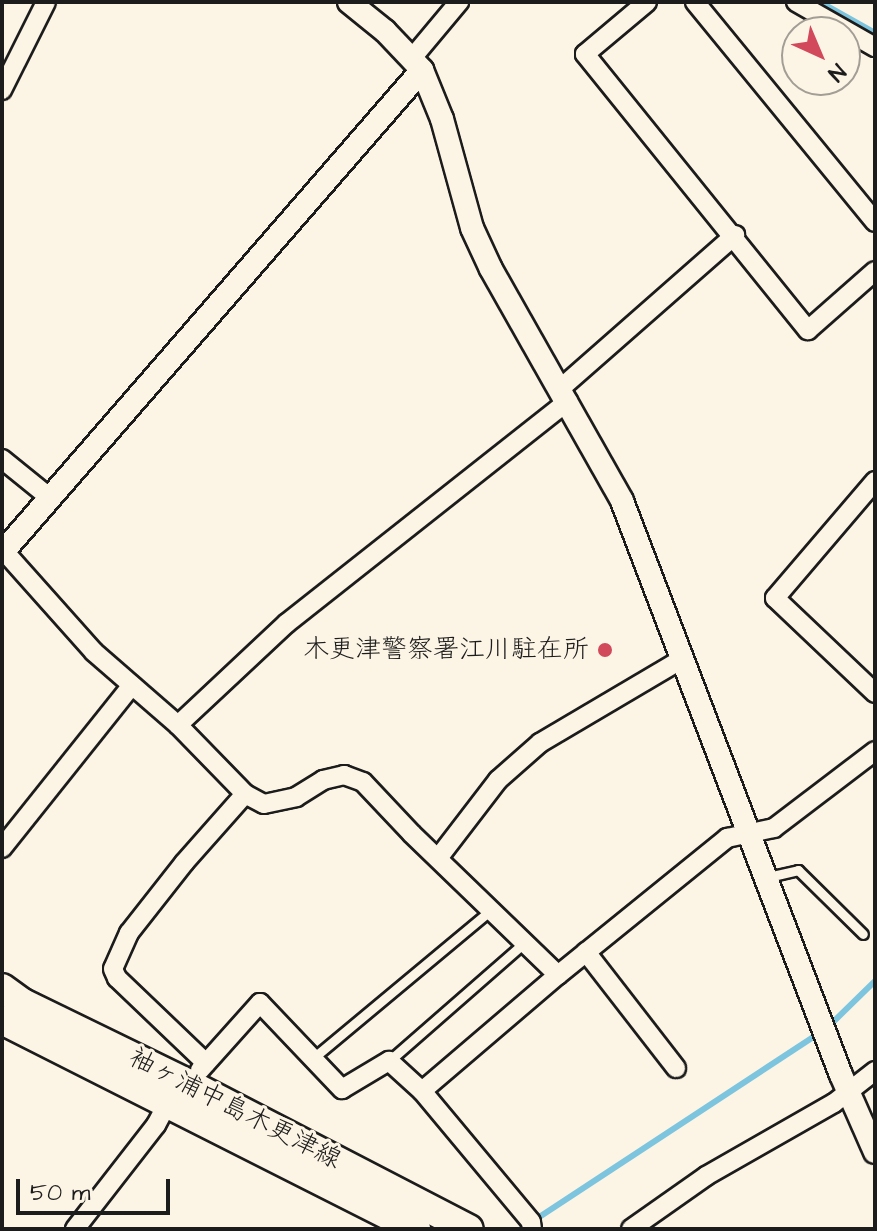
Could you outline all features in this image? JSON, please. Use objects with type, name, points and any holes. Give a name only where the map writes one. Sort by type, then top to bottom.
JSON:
[{"type":"main road","name":"袖ヶ浦中島木更津線","points":[[2,988],[105,1045],[198,1073],[469,1229]]},
{"type":"main road","points":[[2,1020],[401,1226]]},
{"type":"street","points":[[2,90],[46,2]]},
{"type":"street","points":[[349,2],[417,64],[442,119],[472,228],[491,269],[622,501],[848,1093],[875,1152]]},
{"type":"street","points":[[459,2],[417,64],[3,552],[94,652],[178,725],[245,794],[264,804],[296,797],[323,780],[344,775],[363,782],[558,975]]},
{"type":"street","points":[[647,2],[585,54],[735,235],[808,330],[875,271]]},
{"type":"street","points":[[695,2],[875,222]]},
{"type":"street","points":[[796,2],[875,47]]},
{"type":"street","points":[[178,725],[287,623],[564,395],[735,235]]},
{"type":"street","points":[[2,459],[49,497]]},
{"type":"street","points":[[875,481],[775,598],[875,693]]},
{"type":"street","points":[[439,857],[498,780],[540,743],[682,659]]},
{"type":"street","points":[[2,848],[132,685]]},
{"type":"street","points":[[422,1091],[558,975],[727,838],[774,828],[875,751]]},
{"type":"street","points":[[245,794],[184,863],[129,933],[113,969],[198,1073],[260,1003],[342,1089],[389,1061],[422,1091],[531,1222],[532,1229]]},
{"type":"street","points":[[586,952],[676,1068]]},
{"type":"street","points":[[631,1229],[706,1176],[848,1093],[875,1071]]},
{"type":"street","points":[[75,1229],[156,1125],[167,1104]]},
{"type":"lane","points":[[765,877],[798,870],[863,934]]},
{"type":"lane","points":[[312,1059],[492,910]]},
{"type":"lane","points":[[389,1061],[525,942]]},
{"type":"waterway","points":[[820,2],[875,33]]},
{"type":"waterway","points":[[828,1027],[875,981]]},
{"type":"waterway","points":[[521,1229],[819,1033]]},
{"type":"place","name":"木更津警察署江川駐在所","points":[[605,650]]}]
